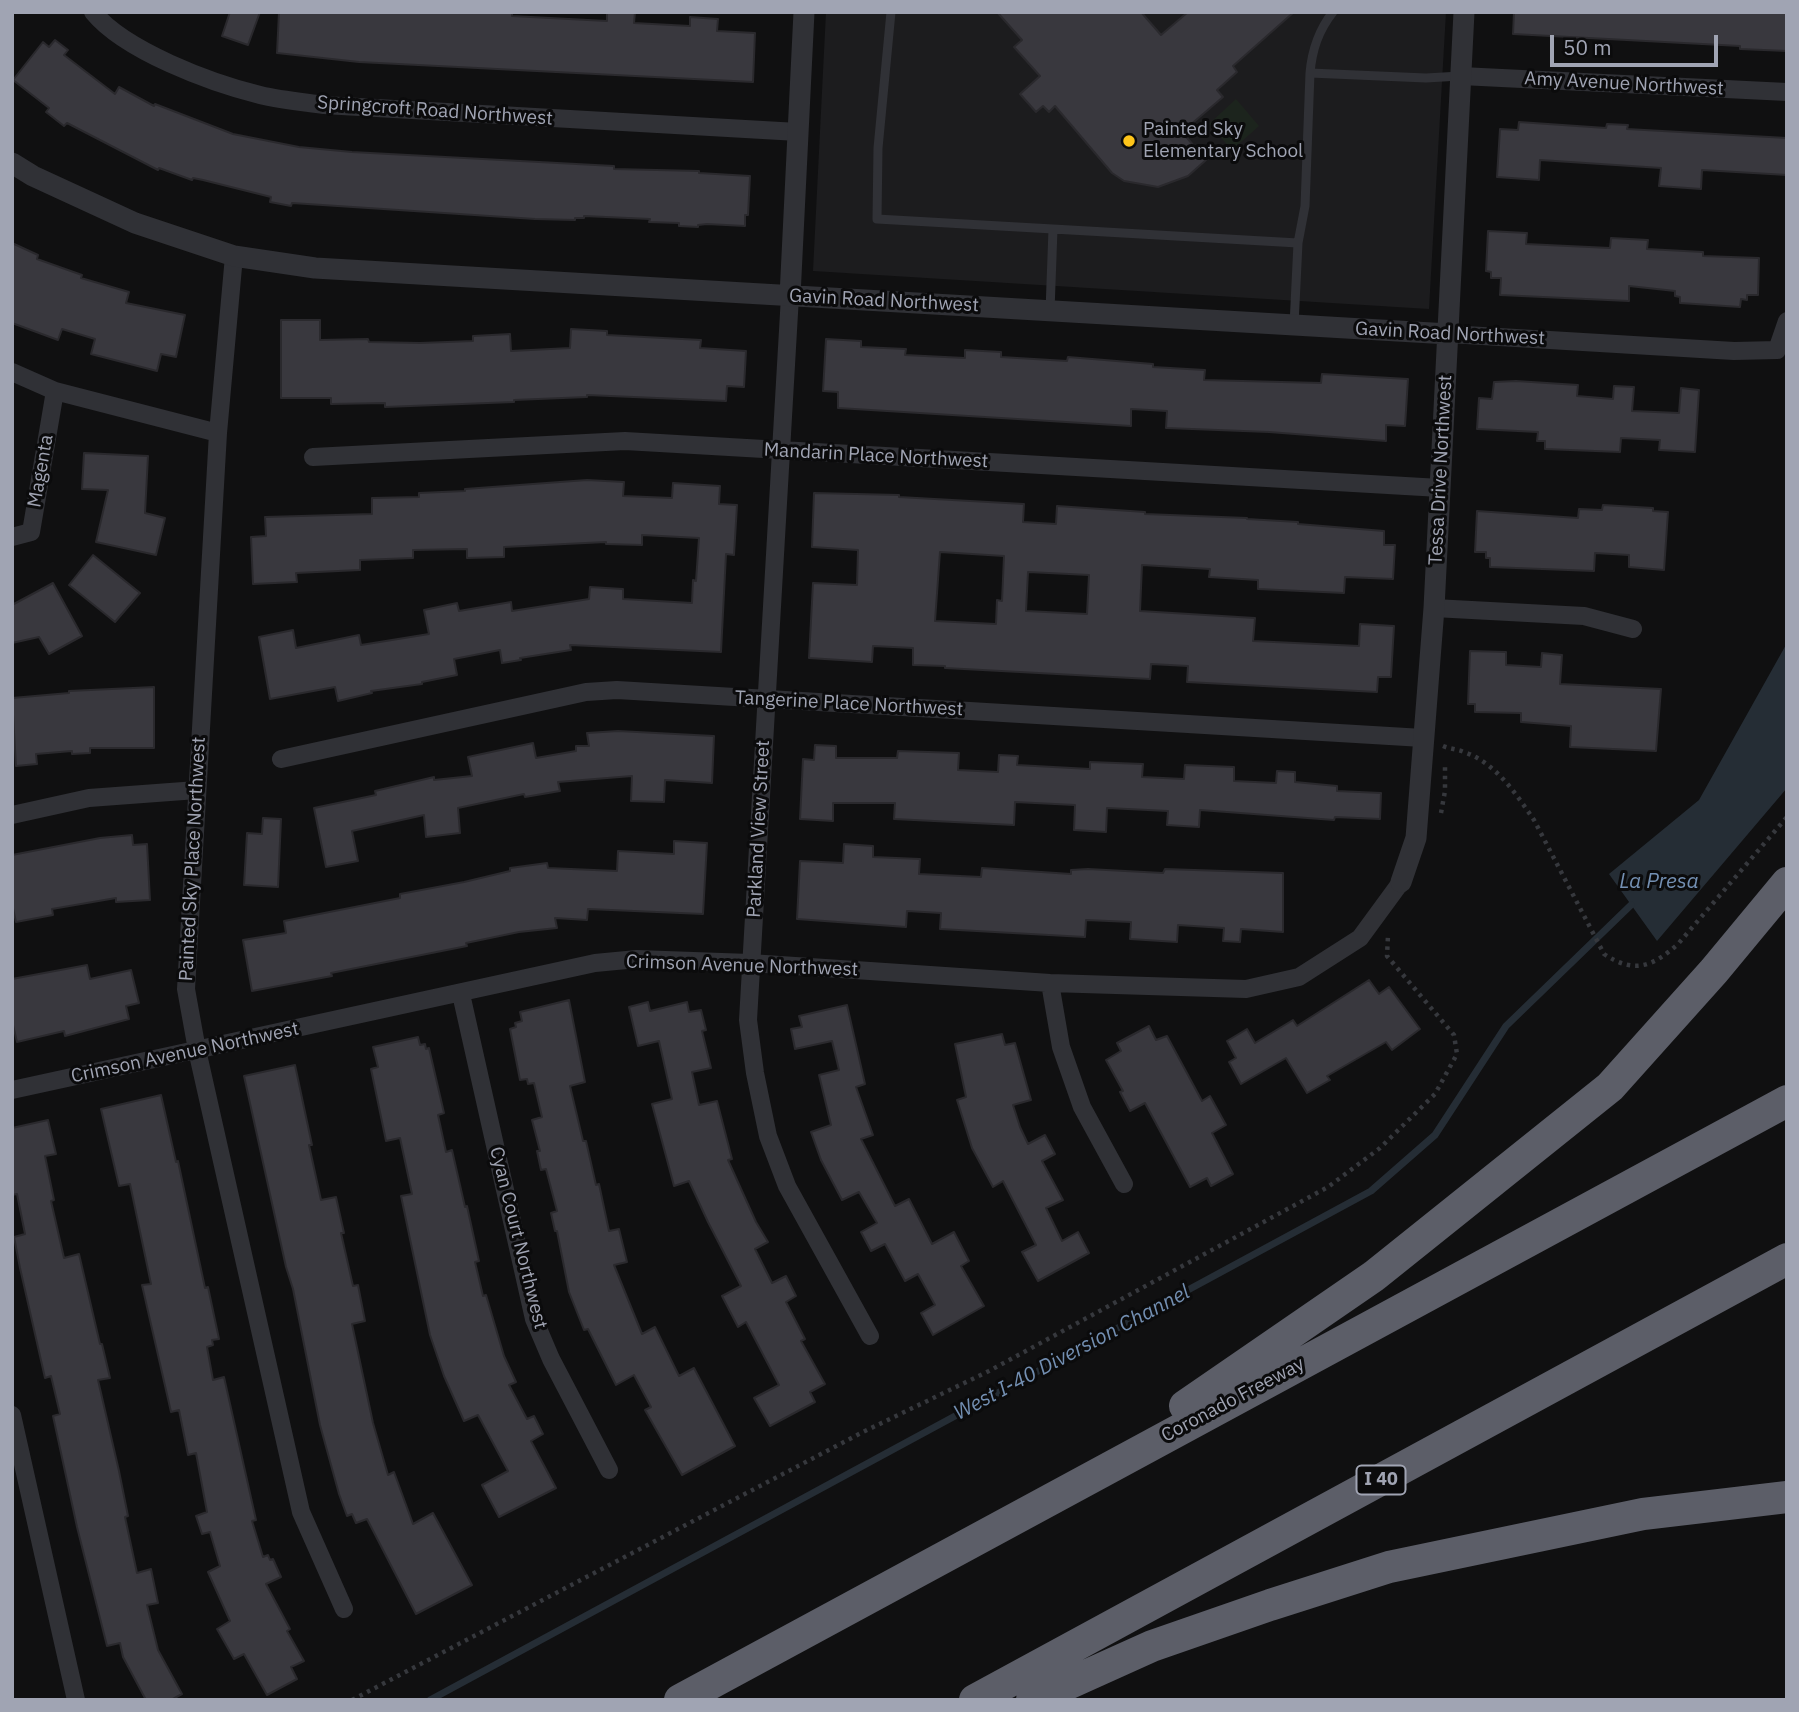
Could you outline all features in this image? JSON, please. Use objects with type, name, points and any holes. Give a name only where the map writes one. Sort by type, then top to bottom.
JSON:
[{"type":"highway","points":[[1002,1526],[1233,1374],[1374,1276],[1610,1087],[1714,971],[1787,883]]},
{"type":"highway","name":"Coronado Freeway","points":[[680,1700],[1787,1101]]},
{"type":"highway","name":"I 40","points":[[975,1700],[1787,1259]]},
{"type":"highway","points":[[1032,1700],[1153,1646],[1389,1567],[1643,1514],[1787,1497]]},
{"type":"street","name":"Springcroft Road Northwest","points":[[93,12],[109,30],[136,47],[214,81],[261,95],[324,105],[798,132]]},
{"type":"street","points":[[790,296],[804,12]]},
{"type":"street","name":"Tessa Drive Northwest","points":[[1401,882],[1416,838],[1434,608],[1465,12]]},
{"type":"street","name":"Amy Avenue Northwest","points":[[1461,76],[1787,92]]},
{"type":"street","name":"Gavin Road Northwest","points":[[12,163],[33,176],[135,223],[234,256],[315,268],[1734,351],[1777,350],[1787,321]]},
{"type":"street","name":"Painted Sky Place Northwest","points":[[234,256],[218,433],[186,989],[197,1050],[300,1512],[344,1609]]},
{"type":"street","name":"Parkland View Street","points":[[790,296],[748,1020],[755,1073],[768,1136],[787,1186],[870,1336]]},
{"type":"street","points":[[12,372],[55,391],[218,433]]},
{"type":"street","name":"Magenta","points":[[12,537],[31,532],[55,391]]},
{"type":"street","name":"Mandarin Place Northwest","points":[[313,457],[625,441],[1440,488]]},
{"type":"street","points":[[1434,608],[1584,615],[1633,629]]},
{"type":"street","name":"Tangerine Place Northwest","points":[[281,759],[586,692],[617,690],[1423,738]]},
{"type":"street","points":[[12,815],[89,798],[197,790]]},
{"type":"street","name":"Crimson Avenue Northwest","points":[[12,1090],[595,963],[637,959],[750,963],[1050,983],[1246,989],[1299,977],[1360,938],[1401,882]]},
{"type":"street","points":[[1050,983],[1062,1047],[1082,1107],[1124,1184]]},
{"type":"street","name":"Cyan Court Northwest","points":[[461,994],[534,1319],[551,1359],[609,1470]]},
{"type":"street","points":[[12,1415],[76,1700]]},
{"type":"lane","points":[[891,12],[878,148],[877,219],[1298,243]]},
{"type":"lane","points":[[1294,326],[1298,243],[1305,206],[1312,55],[1318,34],[1333,12]]},
{"type":"lane","points":[[1310,73],[1426,78],[1461,76]]},
{"type":"lane","points":[[1050,311],[1054,229]]},
{"type":"path","points":[[1423,738],[1465,752],[1491,766],[1521,800],[1534,820],[1604,954],[1626,965],[1649,965],[1678,944],[1787,817]]},
{"type":"path","points":[[1441,815],[1446,791],[1445,747]]},
{"type":"path","points":[[352,1700],[863,1432],[989,1371],[1328,1187],[1380,1148],[1434,1094],[1457,1055],[1454,1035],[1387,956],[1388,936],[1392,930]]},
{"type":"shaded area","name":"Painted Sky Elementary School","points":[[826,12],[1446,12],[1429,309],[813,271]]},
{"type":"shaded area","points":[[1236,99],[1259,126],[1232,150],[1209,124]]},
{"type":"water","name":"La Presa","points":[[1787,643],[1787,788],[1657,941],[1609,874],[1699,800]]},
{"type":"building","points":[[230,12],[260,12],[248,45],[222,36]]},
{"type":"building","points":[[279,12],[512,12],[512,16],[607,21],[607,12],[635,12],[634,23],[690,26],[690,17],[718,19],[717,31],[755,33],[753,82],[359,62],[277,53]]},
{"type":"building","points":[[997,12],[1141,12],[1161,35],[1188,12],[1294,12],[1233,66],[1237,72],[1217,90],[1223,97],[1182,132],[1206,160],[1188,176],[1158,187],[1124,181],[1112,173],[1055,106],[1049,112],[1043,106],[1036,112],[1020,94],[1040,76],[1014,47],[1022,40]]},
{"type":"building","points":[[1514,12],[1787,12],[1787,51],[1513,34]]},
{"type":"building","points":[[55,40],[68,50],[64,55],[115,94],[119,87],[154,106],[155,104],[233,134],[299,147],[352,152],[750,176],[748,215],[745,215],[745,226],[707,224],[698,227],[649,222],[650,219],[584,216],[575,220],[535,219],[292,203],[291,206],[270,202],[271,197],[203,180],[192,180],[159,168],[158,170],[67,123],[64,126],[46,112],[49,108],[13,80],[43,42],[49,47]]},
{"type":"building","points":[[1519,122],[1606,128],[1607,124],[1628,125],[1627,129],[1787,138],[1787,175],[1702,170],[1701,189],[1659,186],[1661,168],[1540,160],[1539,180],[1497,177],[1500,129],[1518,130]]},
{"type":"building","points":[[1488,231],[1527,233],[1526,244],[1610,248],[1611,238],[1648,240],[1647,249],[1703,252],[1703,256],[1759,258],[1758,295],[1747,295],[1747,300],[1741,299],[1740,307],[1680,303],[1680,297],[1675,296],[1675,291],[1629,286],[1629,301],[1500,295],[1501,278],[1491,278],[1491,272],[1486,271]]},
{"type":"building","points":[[12,243],[38,255],[37,259],[82,275],[81,278],[129,292],[126,303],[185,315],[176,357],[161,354],[157,371],[91,354],[95,339],[62,329],[58,340],[12,323]]},
{"type":"building","points":[[281,320],[320,320],[320,340],[368,339],[369,342],[420,343],[473,341],[473,336],[510,334],[511,351],[570,348],[571,329],[607,331],[607,335],[701,340],[700,348],[746,351],[744,387],[727,386],[726,401],[587,395],[514,402],[385,407],[385,403],[331,404],[331,398],[281,398]]},
{"type":"building","points":[[826,339],[861,341],[861,347],[906,349],[905,355],[965,358],[965,350],[1001,352],[1001,357],[1067,361],[1068,357],[1153,364],[1153,367],[1205,370],[1204,380],[1321,383],[1322,374],[1408,379],[1405,426],[1386,425],[1386,441],[1166,428],[1167,411],[1131,409],[1131,426],[838,408],[838,392],[823,391]]},
{"type":"building","points":[[1494,382],[1578,385],[1577,396],[1613,399],[1614,386],[1634,387],[1632,411],[1679,413],[1681,388],[1699,390],[1695,452],[1659,450],[1660,440],[1621,438],[1620,452],[1545,449],[1545,441],[1537,441],[1538,432],[1477,429],[1479,398],[1492,399]]},
{"type":"building","points":[[84,453],[148,456],[145,513],[165,518],[156,555],[96,542],[108,490],[82,489]]},
{"type":"building","points":[[587,480],[624,482],[623,496],[672,498],[673,483],[720,486],[719,504],[737,505],[734,555],[726,554],[721,652],[570,645],[571,650],[502,663],[500,650],[454,659],[457,675],[422,684],[371,691],[372,693],[338,701],[335,687],[270,699],[259,637],[293,630],[296,648],[359,635],[361,645],[429,634],[424,610],[457,603],[459,611],[511,602],[512,611],[589,599],[590,587],[623,589],[623,599],[692,603],[699,538],[642,535],[642,545],[606,542],[504,547],[504,557],[467,558],[467,549],[413,550],[413,558],[360,560],[360,570],[296,573],[297,582],[253,584],[251,537],[266,536],[265,517],[372,514],[372,498],[419,497],[419,493]]},
{"type":"building","points":[[814,493],[899,495],[1024,504],[1023,522],[1056,524],[1057,506],[1145,514],[1247,518],[1384,531],[1384,545],[1395,545],[1393,579],[1345,577],[1344,593],[1258,589],[1258,580],[1209,577],[1210,569],[1142,565],[1140,611],[1255,618],[1253,641],[1359,646],[1360,624],[1394,626],[1391,677],[1378,677],[1377,692],[1187,682],[1188,666],[1151,664],[1150,679],[913,665],[913,648],[873,646],[872,662],[809,658],[813,583],[857,585],[858,550],[812,547]],"holes":[[[940,552],[1004,556],[1002,601],[997,600],[996,624],[935,621]],[[1028,572],[1089,575],[1087,614],[1026,611]]]},
{"type":"building","points":[[1603,505],[1653,508],[1653,511],[1668,512],[1664,570],[1629,567],[1629,555],[1595,553],[1594,571],[1490,567],[1490,558],[1486,558],[1486,552],[1475,552],[1477,511],[1578,518],[1579,509],[1602,510]]},
{"type":"building","points":[[93,555],[140,593],[115,622],[69,585]]},
{"type":"building","points":[[53,583],[82,636],[49,654],[39,637],[12,643],[12,605]]},
{"type":"building","points":[[1470,651],[1506,652],[1506,665],[1541,667],[1542,653],[1562,655],[1560,684],[1661,689],[1656,751],[1570,747],[1571,726],[1521,722],[1521,713],[1475,712],[1475,704],[1468,704]]},
{"type":"building","points":[[154,687],[154,748],[90,748],[90,753],[72,754],[72,751],[36,754],[37,764],[16,766],[12,698],[69,691]]},
{"type":"building","points":[[618,731],[714,736],[712,783],[665,780],[664,802],[631,801],[632,776],[558,782],[560,791],[525,797],[524,794],[458,808],[460,833],[426,837],[424,815],[352,831],[358,861],[326,867],[314,808],[376,795],[375,791],[434,777],[434,780],[472,776],[468,757],[533,743],[536,758],[576,751],[576,746],[589,746],[587,733]]},
{"type":"building","points":[[815,745],[836,746],[836,758],[897,758],[898,751],[959,753],[958,770],[998,772],[999,755],[1018,756],[1017,765],[1090,769],[1090,762],[1143,764],[1142,777],[1184,779],[1185,765],[1234,767],[1234,781],[1276,783],[1277,771],[1295,772],[1295,782],[1337,786],[1337,791],[1381,793],[1380,819],[1335,817],[1334,820],[1200,810],[1199,827],[1167,825],[1168,811],[1107,808],[1106,832],[1074,830],[1075,805],[1015,802],[1014,825],[894,819],[895,803],[833,803],[833,821],[800,819],[803,759],[814,760]]},
{"type":"building","points":[[263,818],[281,819],[278,887],[244,885],[247,833],[262,834]]},
{"type":"building","points":[[132,835],[133,845],[147,844],[150,900],[116,902],[116,898],[52,909],[53,915],[16,922],[12,904],[12,855],[100,838]]},
{"type":"building","points":[[674,841],[707,843],[703,914],[588,909],[587,920],[555,918],[557,928],[519,932],[466,943],[467,946],[331,973],[332,976],[252,991],[243,940],[286,933],[284,921],[400,898],[400,894],[464,882],[510,871],[510,868],[547,863],[548,868],[617,871],[618,851],[674,854]]},
{"type":"building","points":[[844,844],[873,846],[873,857],[920,859],[919,874],[981,877],[982,868],[1071,874],[1071,870],[1088,869],[1163,873],[1165,869],[1283,873],[1283,932],[1241,929],[1240,942],[1223,941],[1224,928],[1178,925],[1177,942],[1130,939],[1131,922],[1086,920],[1085,937],[940,929],[941,913],[907,911],[906,927],[797,919],[800,861],[843,863]]},
{"type":"building","points":[[87,965],[90,979],[131,970],[139,1003],[126,1006],[129,1019],[65,1036],[64,1031],[17,1042],[12,1021],[12,979]]},
{"type":"building","points":[[1369,980],[1379,994],[1389,987],[1420,1029],[1392,1050],[1386,1042],[1327,1076],[1330,1080],[1307,1093],[1286,1058],[1241,1084],[1229,1062],[1236,1058],[1227,1041],[1247,1029],[1255,1043],[1293,1020],[1297,1026]]},
{"type":"building","points":[[569,1000],[585,1082],[570,1086],[596,1185],[599,1184],[609,1231],[619,1229],[627,1262],[614,1265],[642,1334],[655,1327],[679,1376],[694,1368],[735,1446],[682,1475],[645,1410],[651,1407],[634,1375],[616,1385],[588,1329],[584,1330],[569,1292],[551,1213],[557,1211],[546,1169],[541,1170],[537,1151],[540,1151],[532,1120],[542,1117],[534,1083],[528,1084],[527,1079],[520,1080],[510,1029],[516,1027],[515,1023],[522,1021],[520,1012]]},
{"type":"building","points":[[648,1002],[650,1011],[687,1002],[689,1012],[701,1010],[706,1030],[702,1031],[711,1068],[692,1072],[699,1105],[717,1101],[732,1159],[728,1160],[768,1242],[755,1249],[772,1283],[786,1276],[796,1296],[786,1302],[805,1339],[801,1341],[825,1384],[810,1392],[815,1402],[770,1426],[754,1398],[779,1385],[746,1322],[738,1327],[722,1296],[741,1286],[689,1181],[674,1186],[652,1104],[672,1099],[659,1041],[638,1046],[629,1007]]},
{"type":"building","points":[[847,1005],[865,1084],[856,1087],[873,1135],[861,1139],[895,1206],[909,1199],[932,1244],[954,1232],[969,1261],[961,1266],[984,1306],[933,1335],[921,1313],[935,1305],[918,1274],[905,1281],[885,1244],[871,1251],[861,1232],[877,1223],[859,1192],[842,1200],[821,1160],[811,1132],[831,1125],[819,1075],[839,1070],[832,1041],[795,1049],[791,1029],[802,1027],[799,1016]]},
{"type":"building","points":[[1149,1026],[1156,1040],[1167,1036],[1202,1101],[1210,1096],[1226,1125],[1212,1133],[1233,1174],[1211,1186],[1207,1178],[1190,1187],[1145,1103],[1130,1111],[1120,1092],[1123,1091],[1106,1060],[1121,1051],[1117,1043]]},
{"type":"building","points":[[1002,1034],[1005,1045],[1015,1043],[1031,1100],[1013,1105],[1020,1127],[1028,1144],[1045,1135],[1055,1154],[1042,1161],[1063,1200],[1046,1208],[1062,1241],[1078,1232],[1089,1253],[1038,1281],[1022,1252],[1036,1245],[1003,1181],[993,1187],[972,1148],[957,1100],[966,1097],[955,1044]]},
{"type":"building","points":[[418,1037],[420,1045],[425,1044],[426,1049],[429,1048],[444,1113],[438,1115],[446,1152],[452,1150],[465,1207],[467,1206],[479,1261],[475,1262],[483,1296],[486,1295],[504,1356],[516,1382],[509,1385],[527,1419],[534,1416],[543,1434],[531,1441],[556,1488],[499,1517],[482,1485],[508,1471],[478,1415],[464,1421],[430,1335],[401,1196],[412,1194],[400,1138],[386,1141],[371,1069],[378,1067],[373,1047]]},
{"type":"building","points":[[295,1065],[321,1200],[336,1197],[353,1286],[358,1285],[365,1321],[352,1324],[373,1423],[388,1475],[394,1472],[413,1524],[433,1513],[472,1585],[416,1614],[367,1519],[356,1523],[352,1514],[347,1516],[320,1425],[293,1289],[244,1076]]},
{"type":"building","points":[[161,1095],[219,1339],[212,1340],[213,1345],[207,1347],[213,1380],[224,1377],[256,1520],[252,1521],[263,1557],[268,1555],[270,1560],[273,1559],[281,1577],[266,1584],[304,1661],[291,1667],[297,1679],[267,1695],[244,1654],[234,1659],[217,1629],[230,1621],[208,1572],[220,1566],[210,1532],[202,1534],[196,1516],[207,1512],[196,1453],[188,1455],[179,1410],[171,1412],[142,1285],[151,1284],[130,1184],[119,1186],[101,1109]]},
{"type":"building","points":[[48,1120],[56,1154],[45,1156],[54,1200],[51,1201],[64,1258],[79,1254],[102,1344],[110,1378],[98,1380],[119,1471],[137,1573],[151,1569],[158,1603],[147,1605],[158,1650],[182,1694],[171,1700],[146,1700],[123,1657],[120,1643],[107,1646],[53,1416],[60,1414],[51,1376],[45,1378],[20,1268],[14,1237],[25,1234],[17,1194],[12,1195],[12,1128]]},
{"type":"waterway","name":"West I-40 Diversion Channel","points":[[430,1700],[1371,1191],[1435,1135],[1506,1026],[1631,905]]},
{"type":"place","name":"Painted Sky Elementary School","points":[[1129,141]]}]
